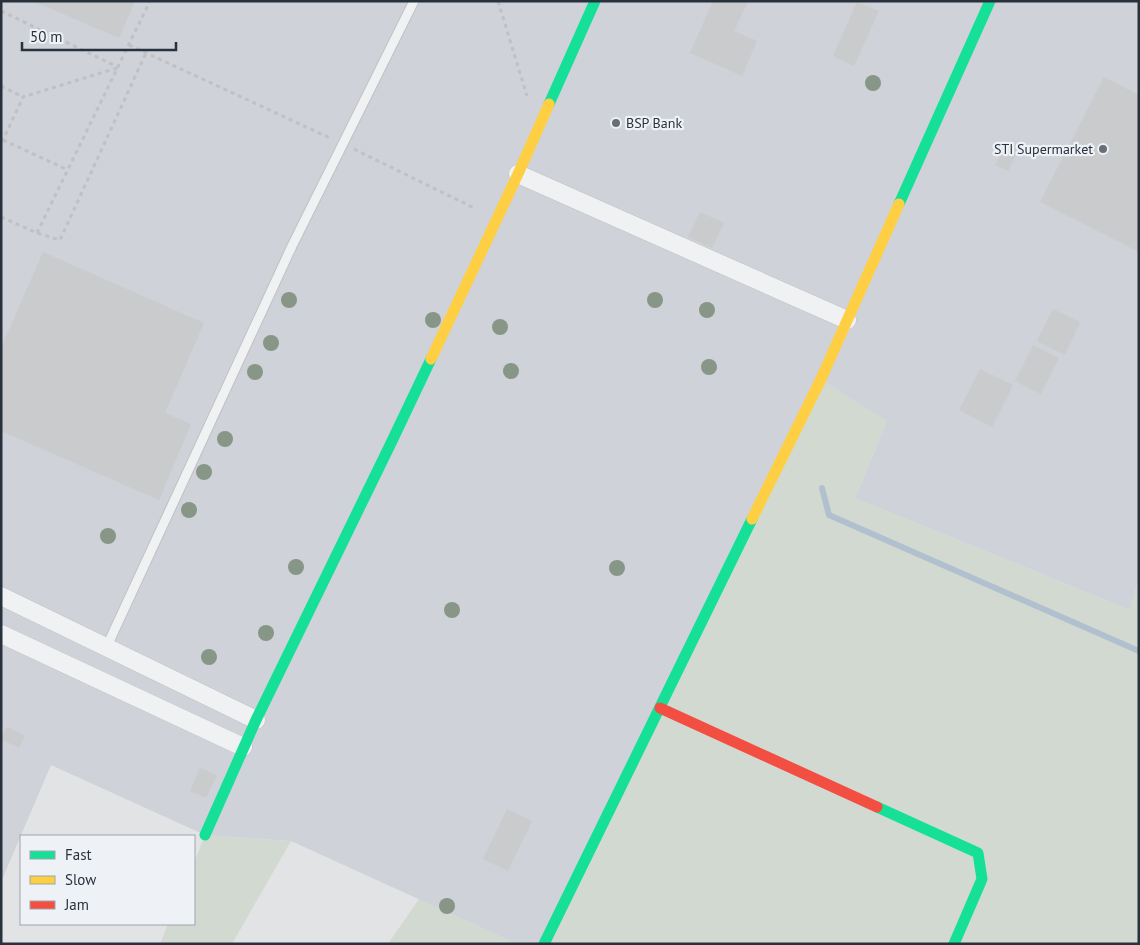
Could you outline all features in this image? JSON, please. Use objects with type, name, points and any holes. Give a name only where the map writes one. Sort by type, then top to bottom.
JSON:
[{"type":"street","points":[[206,835],[243,747],[392,442],[518,174],[595,1]]},
{"type":"street","points":[[544,944],[821,379],[990,1]]},
{"type":"street","points":[[518,174],[847,320]]},
{"type":"street","points":[[1,596],[256,720]]},
{"type":"street","points":[[1,634],[243,747]]},
{"type":"street","points":[[660,708],[978,853],[982,879],[954,944]]},
{"type":"lane","points":[[107,646],[292,246],[414,1]]},
{"type":"path","points":[[37,233],[150,1]]},
{"type":"path","points":[[498,1],[538,130]]},
{"type":"path","points":[[1,11],[118,68]]},
{"type":"path","points":[[129,45],[343,144],[497,219]]},
{"type":"path","points":[[1,218],[60,240],[146,53]]},
{"type":"path","points":[[1,86],[23,97],[118,68]]},
{"type":"path","points":[[23,97],[2,140],[68,170]]},
{"type":"shaded area","points":[[1,1],[1139,1],[1139,578],[1130,610],[855,498],[887,421],[544,944],[517,944],[291,841],[205,835],[51,765],[1,882]]},
{"type":"shaded area","points":[[821,379],[887,421],[855,498],[1130,610],[1139,578],[1139,944],[544,944]]},
{"type":"shaded area","points":[[205,835],[291,841],[232,944],[160,944],[168,925],[195,925],[195,860]]},
{"type":"shaded area","points":[[419,899],[517,944],[388,944]]},
{"type":"building","points":[[33,1],[135,1],[119,38]]},
{"type":"building","points":[[713,1],[748,1],[734,31],[757,41],[742,76],[690,53]]},
{"type":"building","points":[[857,2],[879,11],[854,66],[833,56]]},
{"type":"building","name":"STI Supermarket","points":[[1104,77],[1139,95],[1139,252],[1040,202]]},
{"type":"building","points":[[1007,140],[1020,146],[1008,171],[995,165]]},
{"type":"building","points":[[700,212],[724,223],[712,248],[688,237]]},
{"type":"building","points":[[43,252],[204,323],[165,413],[191,424],[159,500],[1,431],[1,348]]},
{"type":"building","points":[[1053,309],[1080,322],[1065,355],[1037,341]]},
{"type":"building","points":[[1033,345],[1059,358],[1041,394],[1015,381]]},
{"type":"building","points":[[980,369],[1013,385],[992,427],[959,410]]},
{"type":"building","points":[[7,727],[25,736],[19,748],[1,739]]},
{"type":"building","points":[[200,768],[217,775],[206,798],[190,791]]},
{"type":"building","points":[[507,809],[532,821],[508,871],[483,859]]},
{"type":"waterway","points":[[822,488],[829,515],[1139,651]]},
{"type":"traffic: fast","points":[[549,104],[595,1]]},
{"type":"traffic: fast","points":[[899,204],[990,1]]},
{"type":"traffic: fast","points":[[205,835],[256,720],[431,359]]},
{"type":"traffic: fast","points":[[544,944],[752,519]]},
{"type":"traffic: fast","points":[[877,807],[978,853],[982,879],[954,944]]},
{"type":"traffic: slow","points":[[431,359],[549,104]]},
{"type":"traffic: slow","points":[[752,519],[821,379],[899,204]]},
{"type":"traffic: jam","points":[[660,708],[877,807]]},
{"type":"place","name":"BSP Bank","points":[[616,123]]},
{"type":"place","name":"STI Supermarket","points":[[1103,149]]}]
